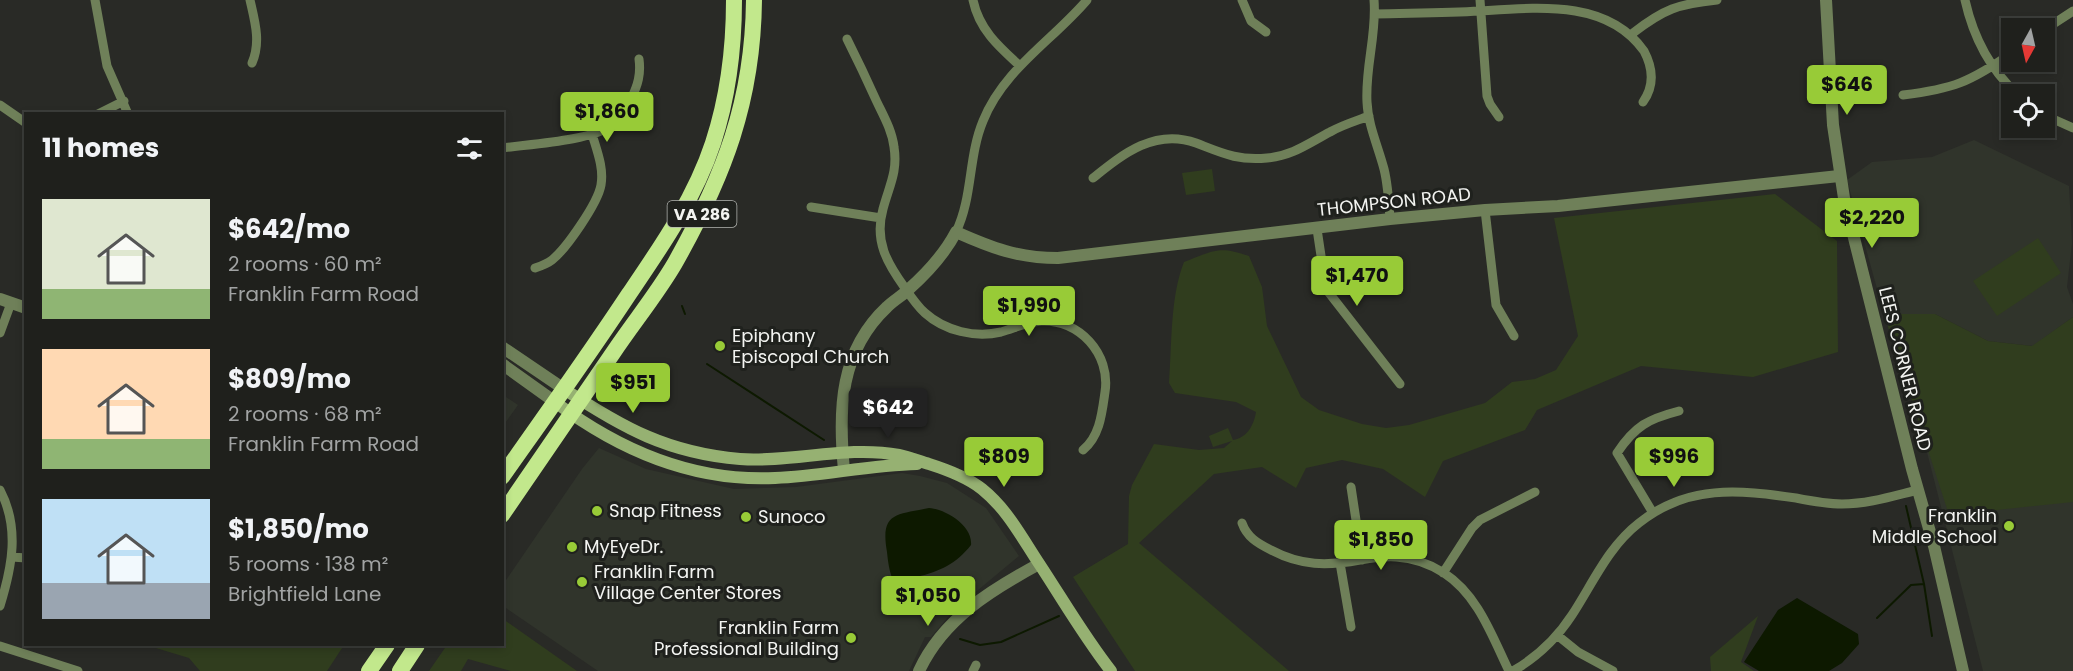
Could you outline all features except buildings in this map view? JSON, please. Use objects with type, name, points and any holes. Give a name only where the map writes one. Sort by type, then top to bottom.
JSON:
[{"type":"highway","name":"VA 286","points":[[504,474],[653,259],[680,216],[699,178],[713,144],[728,83],[734,0]]},
{"type":"highway","name":"VA 286","points":[[504,512],[674,264],[716,183],[737,124],[744,94],[753,36],[754,0]]},
{"type":"highway","points":[[369,671],[386,646]]},
{"type":"highway","points":[[400,671],[416,646]]},
{"type":"main road","points":[[560,395],[581,400],[629,429],[667,445],[697,453],[758,459],[842,453],[898,455],[965,478],[992,497],[1007,513],[1111,671]]},
{"type":"main road","points":[[560,395],[571,414],[611,440],[707,474],[731,478],[777,478],[927,464]]},
{"type":"street","points":[[95,0],[107,66],[127,112]]},
{"type":"street","points":[[250,0],[258,45],[252,63]]},
{"type":"street","points":[[973,0],[986,32],[1019,65]]},
{"type":"street","points":[[844,470],[842,395],[852,358],[869,327],[940,258],[956,232],[963,216],[983,121],[991,103],[1019,65],[1087,0]]},
{"type":"street","points":[[1242,0],[1251,21],[1266,32]]},
{"type":"street","points":[[1374,0],[1375,14],[1367,82],[1368,116],[1384,170],[1390,219]]},
{"type":"street","points":[[1480,0],[1487,96],[1499,117]]},
{"type":"street","points":[[1633,33],[1670,9],[1692,2],[1717,0]]},
{"type":"street","name":"LEES CORNER ROAD","points":[[1826,0],[1833,124],[1839,176],[1934,546],[1963,671]]},
{"type":"street","points":[[1965,0],[1978,40],[1993,66],[2008,84]]},
{"type":"street","points":[[1375,14],[1481,11],[1565,3],[1592,6],[1610,14],[1633,33],[1646,54],[1651,69],[1651,88],[1643,102]]},
{"type":"street","points":[[2055,23],[2073,11]]},
{"type":"street","points":[[847,39],[888,125],[894,147],[895,171],[881,218],[880,236],[889,266],[920,308],[943,326],[964,333],[993,334],[1030,322],[1042,321],[1065,325],[1086,338],[1100,356],[1106,378],[1106,389],[1098,429],[1094,438],[1083,450]]},
{"type":"street","points":[[504,148],[592,134],[611,126],[627,108],[640,78],[639,59]]},
{"type":"street","points":[[1903,95],[1950,88],[1970,80],[2001,61]]},
{"type":"street","points":[[102,112],[124,101]]},
{"type":"street","points":[[0,105],[24,122]]},
{"type":"street","points":[[1093,178],[1127,152],[1151,141],[1180,139],[1229,156],[1270,158],[1297,151],[1330,132],[1368,116]]},
{"type":"street","points":[[2055,120],[2073,128]]},
{"type":"street","points":[[535,268],[544,265],[559,254],[593,206],[598,195],[602,173],[592,134]]},
{"type":"street","name":"THOMPSON ROAD","points":[[956,232],[1008,252],[1029,257],[1058,258],[1390,219],[1558,206],[1839,176]]},
{"type":"street","points":[[811,207],[881,218]]},
{"type":"street","points":[[1485,210],[1496,305],[1514,336]]},
{"type":"street","points":[[1317,229],[1326,290],[1400,384]]},
{"type":"street","points":[[0,333],[5,301],[24,307]]},
{"type":"street","points":[[504,349],[560,395]]},
{"type":"street","points":[[504,365],[560,395]]},
{"type":"street","points":[[1653,513],[1617,453],[1628,437],[1643,423],[1679,411]]},
{"type":"street","points":[[1351,487],[1362,560]]},
{"type":"street","points":[[0,490],[8,509],[11,525],[12,557],[9,577],[0,606]]},
{"type":"street","points":[[1242,523],[1249,536],[1256,542],[1283,556],[1313,564],[1340,564],[1380,557],[1408,558],[1443,573],[1456,583],[1476,606],[1511,671],[1536,655],[1557,635],[1572,616],[1606,558],[1617,544],[1639,523],[1670,504],[1690,497],[1717,492],[1749,492],[1838,504],[1869,502],[1918,490]]},
{"type":"street","points":[[1443,573],[1472,528],[1480,520],[1535,492]]},
{"type":"street","points":[[12,557],[24,558]]},
{"type":"street","points":[[919,671],[934,644],[956,618],[1003,584],[1039,564]]},
{"type":"street","points":[[1340,564],[1351,627]]},
{"type":"street","points":[[1557,635],[1578,652],[1613,671]]},
{"type":"street","points":[[0,646],[78,671]]},
{"type":"shaded area","points":[[1974,140],[2069,186],[2072,243],[2067,287],[2073,304],[2073,317],[2033,346],[1988,341],[1935,314],[1884,314],[1847,180],[1872,162],[1932,157]]},
{"type":"shaded area","points":[[1212,169],[1215,191],[1186,195],[1182,173]]},
{"type":"shaded area","points":[[1775,194],[1837,241],[1838,352],[1753,377],[1641,366],[1537,410],[1525,430],[1443,461],[1425,497],[1383,469],[1342,460],[1306,468],[1296,488],[1262,467],[1214,474],[1139,543],[1289,671],[1135,671],[1073,577],[1128,544],[1129,496],[1132,485],[1154,444],[1199,450],[1224,448],[1232,441],[1213,447],[1209,436],[1228,428],[1233,440],[1238,439],[1246,434],[1254,422],[1256,412],[1236,402],[1175,393],[1169,383],[1172,321],[1176,290],[1184,262],[1222,250],[1249,256],[1262,287],[1267,326],[1301,397],[1319,410],[1362,424],[1386,428],[1409,425],[1485,403],[1512,382],[1535,379],[1556,370],[1578,336],[1554,218]]},
{"type":"shaded area","points":[[2038,238],[2061,273],[1997,316],[1973,281]]},
{"type":"shaded area","points":[[1884,314],[1935,314],[1988,341],[2032,346],[2073,317],[2073,502],[1949,515]]},
{"type":"shaded area","name":"Franklin Middle School","points":[[1896,331],[2073,380],[2073,671],[1983,671]]},
{"type":"shaded area","points":[[504,396],[518,405],[504,425]]},
{"type":"shaded area","points":[[599,448],[646,469],[734,489],[796,487],[902,473],[920,476],[947,483],[986,508],[1019,556],[954,610],[931,637],[925,637],[909,671],[598,671],[504,607],[504,583],[582,469]]},
{"type":"shaded area","points":[[929,508],[950,515],[963,525],[968,531],[971,545],[953,562],[940,569],[908,580],[893,580],[885,539],[889,522],[899,514]]},
{"type":"shaded area","points":[[1797,598],[1858,634],[1859,644],[1842,663],[1829,671],[1759,671],[1744,662],[1778,610]]},
{"type":"shaded area","points":[[1758,616],[1741,662],[1754,671],[1711,671],[1710,657]]},
{"type":"shaded area","points":[[504,620],[577,671],[511,671],[468,659],[461,671],[429,671],[446,646],[504,646]]},
{"type":"shaded area","points":[[149,646],[343,646],[327,671],[200,671],[189,658]]},
{"type":"waterway","points":[[682,306],[685,314]]},
{"type":"waterway","points":[[707,364],[824,440]]},
{"type":"waterway","points":[[1877,618],[1911,585],[1924,584],[1906,506]]},
{"type":"waterway","points":[[1924,584],[1932,636]]},
{"type":"waterway","points":[[960,639],[980,645],[1001,642],[1059,616]]},
{"type":"place","name":"Epiphany Episcopal Church","points":[[720,346]]},
{"type":"place","name":"Snap Fitness","points":[[597,511]]},
{"type":"place","name":"Sunoco","points":[[746,517]]},
{"type":"place","name":"Franklin Middle School","points":[[2009,526]]},
{"type":"place","name":"MyEyeDr.","points":[[572,547]]},
{"type":"place","name":"Franklin Farm Village Center Stores","points":[[582,582]]},
{"type":"place","name":"Franklin Farm Professional Building","points":[[851,638]]}]
